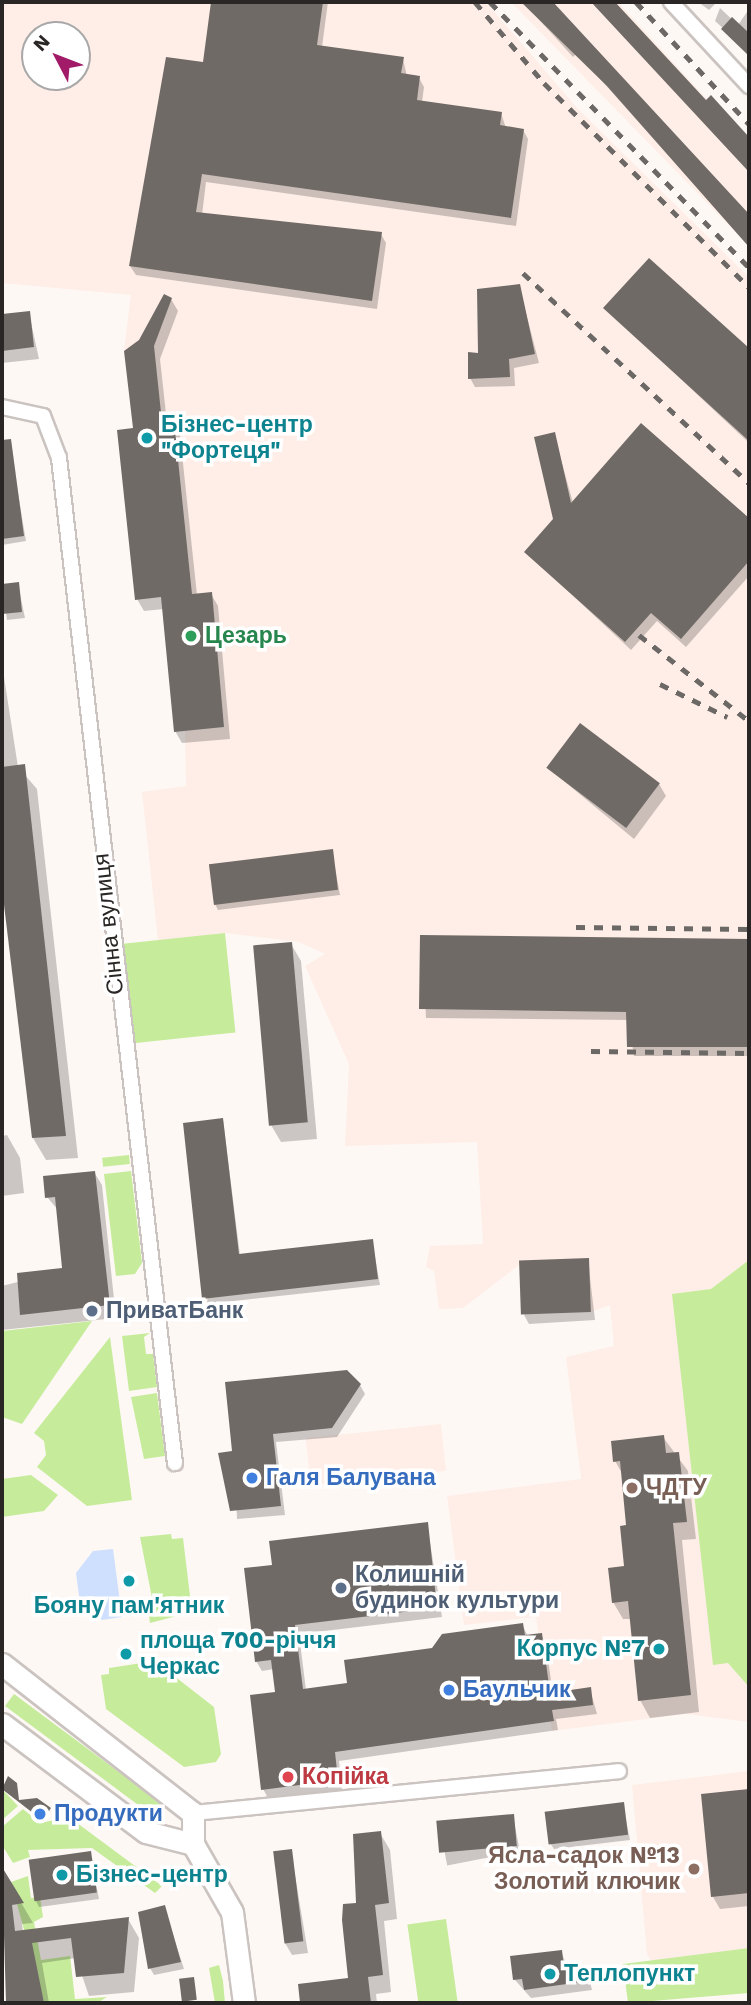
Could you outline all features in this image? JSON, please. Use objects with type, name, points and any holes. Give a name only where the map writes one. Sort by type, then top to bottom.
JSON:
[{"type":"main road","points":[[2,1664],[193,1813],[193,1844],[232,1912],[244,2003]]},
{"type":"main road","points":[[2,1724],[146,1832],[193,1844]]},
{"type":"street","points":[[671,2],[749,86]]},
{"type":"street","name":"Сінна вулиця","points":[[9,406],[48,421],[59,458],[175,1463]]},
{"type":"street","points":[[193,1813],[619,1771]]},
{"type":"shaded area","points":[[2,2],[486,2],[578,109],[749,277],[749,1722],[686,1714],[552,1731],[536,1617],[464,1625],[447,1496],[581,1479],[566,1357],[614,1346],[610,1305],[591,1312],[589,1258],[519,1265],[463,1308],[439,1309],[434,1271],[426,1267],[430,1246],[483,1244],[477,1142],[345,1146],[349,1064],[305,966],[325,954],[299,942],[225,933],[158,941],[142,792],[186,786],[185,731],[224,727],[212,593],[192,594],[174,421],[133,428],[124,351],[131,295],[2,283]]},
{"type":"shaded area","points":[[511,2],[618,2],[749,145],[749,246]]},
{"type":"shaded area","points":[[441,1424],[446,1471],[311,1485],[306,1438]]},
{"type":"shaded area","name":"Ясла-садок №13 Золотий ключик","points":[[749,1771],[749,1955],[653,1964],[647,1954],[632,1785]]},
{"type":"green space","points":[[225,933],[235,1032],[131,1043],[121,944]]},
{"type":"green space","points":[[129,1155],[130,1164],[103,1167],[102,1158]]},
{"type":"green space","points":[[131,1171],[142,1263],[135,1274],[116,1276],[104,1174]]},
{"type":"green space","points":[[749,1260],[749,1687],[728,1663],[713,1665],[672,1294],[711,1289]]},
{"type":"green space","points":[[92,1321],[22,1424],[2,1417],[2,1331]]},
{"type":"green space","points":[[150,1333],[144,1337],[146,1354],[153,1354],[157,1387],[129,1391],[122,1336]]},
{"type":"green space","points":[[110,1337],[132,1500],[87,1506],[37,1467],[46,1455],[44,1441],[34,1433]]},
{"type":"green space","points":[[157,1393],[165,1456],[144,1459],[131,1397]]},
{"type":"green space","points":[[31,1475],[58,1495],[44,1511],[2,1517],[2,1479]]},
{"type":"green space","points":[[171,1534],[172,1539],[183,1538],[192,1612],[150,1623],[148,1609],[154,1608],[140,1537]]},
{"type":"green space","points":[[155,1661],[214,1707],[221,1754],[216,1762],[184,1767],[106,1709],[101,1675],[109,1674],[109,1668]]},
{"type":"green space","points":[[14,1694],[162,1804],[164,1815],[153,1816],[5,1706]]},
{"type":"green space","points":[[2,1789],[18,1806],[2,1820]]},
{"type":"green space","points":[[23,1809],[40,1823],[69,1817],[162,1886],[155,1893],[92,1848],[28,1850],[30,1857],[13,1863],[2,1845],[2,1827]]},
{"type":"green space","points":[[28,1876],[31,1898],[40,1897],[43,1917],[34,1922],[41,1960],[70,1956],[75,1999],[107,1997],[97,2003],[44,2003],[11,1882]]},
{"type":"green space","points":[[446,1919],[458,2003],[418,2003],[407,1924]]},
{"type":"green space","points":[[749,1948],[749,1993],[628,2003],[623,1964]]},
{"type":"green space","points":[[219,1965],[225,2003],[215,2003],[209,1968]]},
{"type":"water","points":[[113,1549],[122,1617],[102,1620],[80,1603],[76,1573],[93,1551]]},
{"type":"building","points":[[211,2],[323,2],[317,45],[404,57],[401,73],[420,76],[417,100],[502,112],[500,125],[524,129],[511,218],[202,174],[196,212],[382,232],[372,301],[129,266],[166,57],[203,62]]},
{"type":"building","points":[[521,2],[553,2],[749,214],[749,247],[607,86]]},
{"type":"building","points":[[591,2],[615,2],[706,100],[711,95],[749,137],[749,172]]},
{"type":"building","points":[[732,17],[749,33],[749,56],[721,29]]},
{"type":"building","points":[[649,258],[749,348],[749,441],[603,308]]},
{"type":"building","points":[[520,284],[535,354],[509,359],[510,377],[468,379],[468,352],[478,353],[477,289]]},
{"type":"building","name":"Бізнес-центр \"Фортеця\"","points":[[164,294],[172,298],[154,346],[162,422],[174,421],[192,594],[212,592],[224,727],[174,732],[161,597],[135,600],[117,430],[133,428],[124,351],[139,340]]},
{"type":"building","points":[[30,311],[34,347],[2,351],[2,314]]},
{"type":"building","points":[[641,423],[749,518],[749,561],[681,639],[651,613],[625,642],[524,552],[553,519],[534,437],[555,432],[571,503]]},
{"type":"building","points":[[11,439],[24,536],[2,539],[2,440]]},
{"type":"building","points":[[19,582],[22,612],[2,614],[2,584]]},
{"type":"building","points":[[580,723],[660,783],[626,828],[546,768]]},
{"type":"building","points":[[25,764],[66,1136],[32,1138],[2,888],[2,767]]},
{"type":"building","points":[[333,849],[338,890],[214,905],[209,864]]},
{"type":"building","points":[[420,935],[749,939],[749,1047],[627,1047],[626,1012],[419,1009]]},
{"type":"building","points":[[292,942],[308,1122],[269,1126],[253,945]]},
{"type":"building","points":[[223,1118],[239,1254],[373,1239],[378,1279],[202,1299],[183,1123]]},
{"type":"building","points":[[95,1171],[110,1305],[20,1315],[17,1273],[62,1268],[55,1197],[45,1198],[43,1176]]},
{"type":"building","points":[[589,1258],[591,1312],[521,1314],[519,1260]]},
{"type":"building","points":[[347,1370],[361,1384],[332,1428],[273,1434],[281,1506],[230,1511],[218,1453],[232,1451],[225,1382]]},
{"type":"building","points":[[664,1435],[666,1453],[679,1452],[687,1522],[673,1523],[691,1695],[638,1701],[628,1601],[612,1603],[608,1568],[624,1566],[620,1526],[626,1525],[620,1461],[613,1462],[611,1441]]},
{"type":"building","points":[[428,1522],[437,1608],[295,1625],[303,1689],[347,1683],[344,1660],[432,1648],[442,1634],[523,1623],[525,1635],[542,1633],[550,1693],[591,1687],[593,1705],[552,1710],[554,1721],[335,1752],[338,1780],[261,1790],[250,1695],[275,1692],[271,1660],[255,1662],[244,1568],[272,1565],[269,1541]]},
{"type":"building","points":[[8,1776],[17,1783],[19,1800],[37,1798],[51,1808],[42,1820],[2,1789]]},
{"type":"building","points":[[749,1789],[749,1893],[711,1897],[701,1794]]},
{"type":"building","points":[[624,1802],[628,1835],[549,1845],[545,1812]]},
{"type":"building","points":[[514,1814],[517,1846],[439,1853],[436,1821]]},
{"type":"building","points":[[381,1831],[389,1903],[375,1905],[383,1975],[368,1977],[371,2003],[300,2003],[298,1984],[348,1978],[342,1920],[343,1904],[356,1903],[353,1834]]},
{"type":"building","points":[[292,1849],[303,1941],[284,1944],[273,1851]]},
{"type":"building","name":"Бізнес-центр","points":[[91,1851],[97,1893],[34,1901],[29,1860]]},
{"type":"building","points":[[2,1867],[24,1903],[12,1905],[15,1931],[129,1917],[124,1973],[76,1977],[71,1938],[32,1943],[44,2003],[6,2003]]},
{"type":"building","points":[[165,1905],[181,1962],[148,1969],[138,1912]]},
{"type":"building","name":"Теплопункт","points":[[562,1950],[564,1968],[586,1965],[588,1981],[524,1990],[522,1979],[513,1980],[510,1956]]},
{"type":"building","points":[[194,1977],[197,2000],[182,2002],[179,1979]]},
{"type":"railway","points":[[475,2],[544,83],[749,287]]},
{"type":"railway","points":[[490,2],[749,267]]},
{"type":"railway","points":[[636,2],[749,124]]},
{"type":"railway","points":[[523,273],[749,483]]},
{"type":"railway","points":[[639,635],[749,721]]},
{"type":"railway","points":[[660,684],[727,717]]},
{"type":"railway","points":[[576,927],[749,929]]},
{"type":"railway","points":[[591,1051],[749,1053]]},
{"type":"place","name":"Бізнес-центр \"Фортеця\"","points":[[147,438]]},
{"type":"place","name":"Цезарь","points":[[191,636]]},
{"type":"place","name":"ПриватБанк","points":[[92,1311]]},
{"type":"place","name":"Галя Балувана","points":[[252,1478]]},
{"type":"place","name":"ЧДТУ","points":[[632,1488]]},
{"type":"place","name":"Бояну пам'ятник","points":[[129,1581]]},
{"type":"place","name":"Колишній будинок культури","points":[[341,1588]]},
{"type":"place","name":"Корпус №7","points":[[659,1649]]},
{"type":"place","name":"площа 700-річчя Черкас","points":[[126,1654]]},
{"type":"place","name":"Баульчик","points":[[449,1690]]},
{"type":"place","name":"Копійка","points":[[288,1777]]},
{"type":"place","name":"Продукти","points":[[40,1814]]},
{"type":"place","name":"Ясла-садок №13 Золотий ключик","points":[[694,1869]]},
{"type":"place","name":"Бізнес-центр","points":[[62,1875]]},
{"type":"place","name":"Теплопункт","points":[[550,1974]]}]
